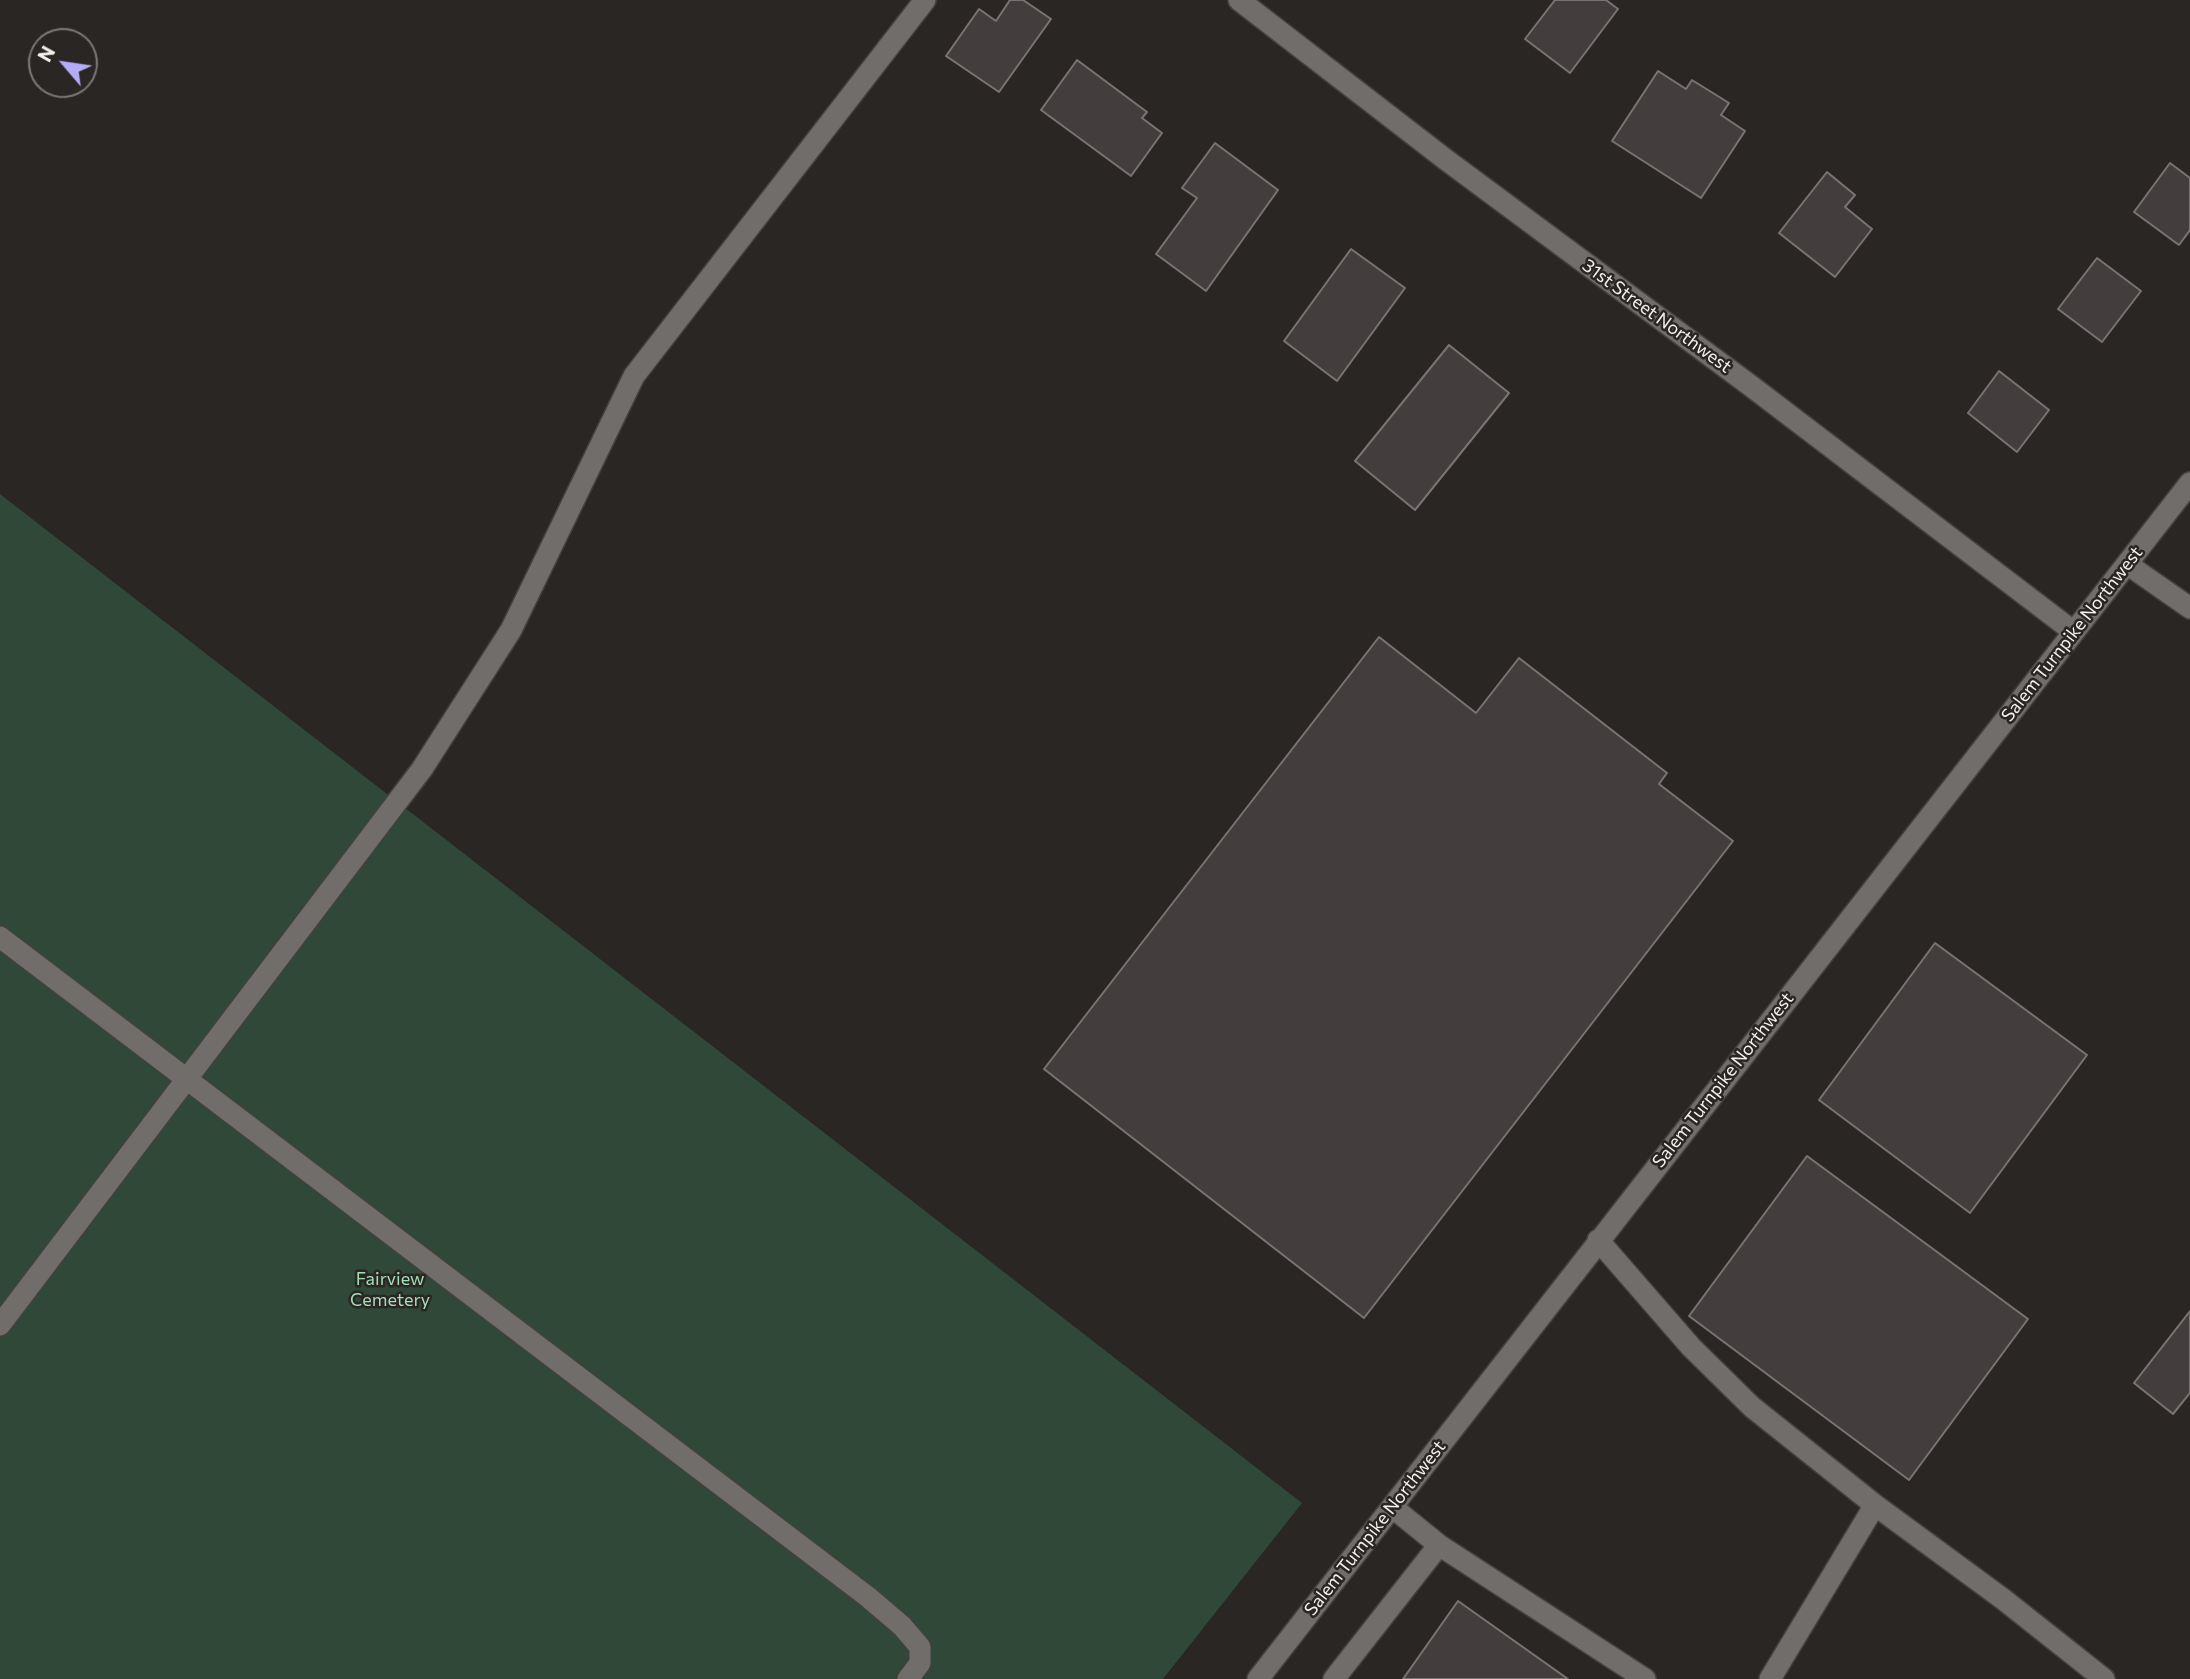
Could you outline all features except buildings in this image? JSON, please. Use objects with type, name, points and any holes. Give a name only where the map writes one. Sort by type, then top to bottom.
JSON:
[{"type":"street","points":[[0,1325],[422,769],[504,641],[634,376],[925,0]]},
{"type":"street","name":"31st Street Northwest","points":[[1239,0],[1445,159],[1752,386],[2074,632]]},
{"type":"street","name":"Salem Turnpike Northwest","points":[[1258,1679],[2190,483]]},
{"type":"street","points":[[2127,564],[2190,608]]},
{"type":"street","points":[[0,937],[868,1597],[920,1647],[920,1663],[908,1679]]},
{"type":"street","points":[[1598,1240],[1691,1347],[1752,1406],[1875,1505],[2003,1599],[2104,1679]]},
{"type":"street","points":[[1770,1679],[1875,1505]]},
{"type":"street","points":[[1392,1507],[1438,1545],[1645,1679]]},
{"type":"street","points":[[1334,1679],[1438,1545]]},
{"type":"green space","name":"Fairview Cemetery","points":[[0,494],[1302,1503],[1163,1679],[0,1679]]}]
